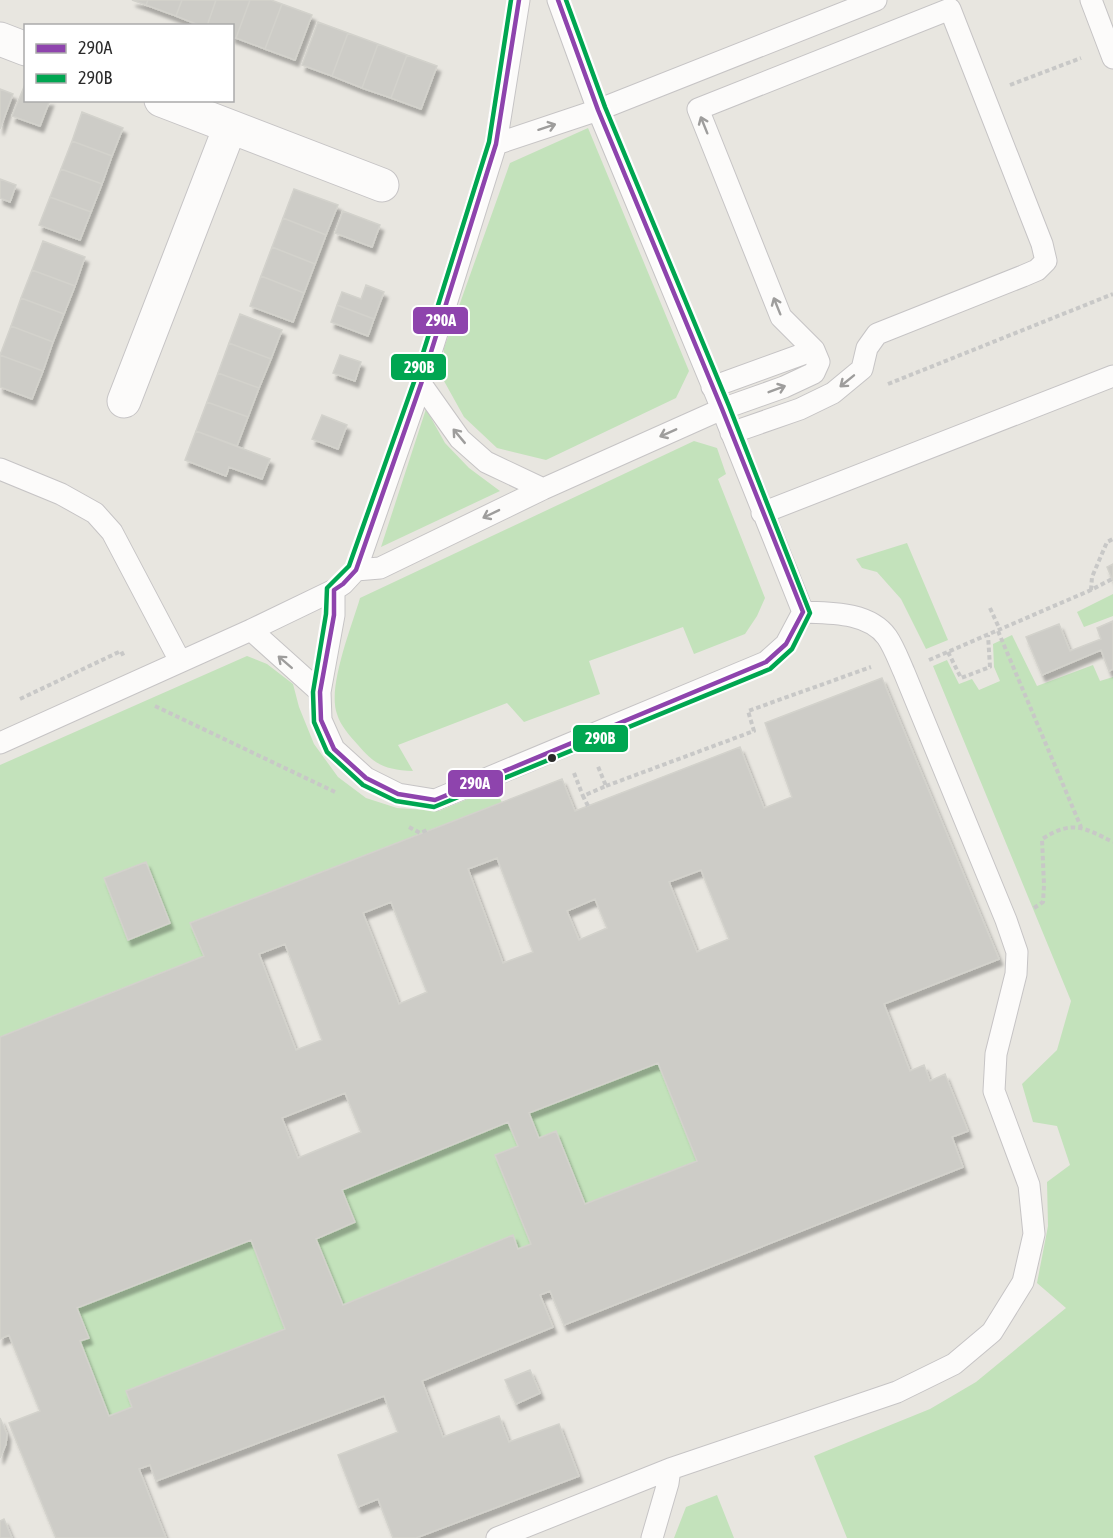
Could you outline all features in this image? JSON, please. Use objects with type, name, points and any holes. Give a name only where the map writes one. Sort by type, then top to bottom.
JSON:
[{"type":"street","points":[[0,39],[24,48]]},
{"type":"street","points":[[166,102],[382,185]]},
{"type":"street","points":[[124,401],[230,127]]},
{"type":"lane","points":[[0,743],[334,590],[343,585],[356,570],[421,384],[496,144],[519,0]]},
{"type":"lane","points":[[558,0],[598,110],[803,612]]},
{"type":"lane","points":[[496,144],[598,110],[876,0]]},
{"type":"lane","points":[[1091,0],[1111,53]]},
{"type":"lane","points":[[356,570],[380,568],[543,489],[722,409],[784,387],[814,373],[819,362],[814,350],[781,316],[698,109],[950,9],[1042,244],[1046,261],[1037,270],[877,334],[867,348],[862,369],[832,393],[800,409],[731,434]]},
{"type":"lane","points":[[712,387],[814,350]]},
{"type":"lane","points":[[762,513],[1113,376]]},
{"type":"lane","points":[[421,384],[460,439],[486,462],[543,489]]},
{"type":"lane","points":[[0,469],[62,494],[95,513],[112,532],[180,661]]},
{"type":"lane","points":[[334,590],[334,615],[320,692],[321,720],[334,749],[366,778],[398,794],[435,800],[766,662],[786,644],[803,612]]},
{"type":"lane","points":[[497,1538],[670,1469],[897,1392],[954,1364],[992,1332],[1023,1282],[1034,1234],[1029,1185],[994,1091],[996,1054],[1016,974],[1017,952],[904,672],[887,637],[875,626],[861,618],[803,612]]},
{"type":"lane","points":[[251,630],[320,692]]},
{"type":"lane","points":[[652,1538],[668,1484],[670,1469]]},
{"type":"path","points":[[984,95],[1111,53]]},
{"type":"path","points":[[887,384],[1113,294]]},
{"type":"path","points":[[1092,590],[1092,577],[1103,550],[1107,542],[1113,539]]},
{"type":"path","points":[[988,635],[990,667],[961,678],[948,652],[1092,590],[1112,579]]},
{"type":"path","points":[[990,608],[1081,826]]},
{"type":"path","points":[[588,806],[583,796],[754,731],[748,711],[879,664]]},
{"type":"path","points":[[596,760],[606,786]]},
{"type":"path","points":[[1029,912],[1043,902],[1042,839],[1057,829],[1081,826],[1113,842]]},
{"type":"green space","points":[[588,128],[689,371],[676,398],[546,460],[497,448],[464,417],[444,381],[444,348],[510,163]]},
{"type":"green space","points":[[426,409],[445,443],[469,468],[500,491],[381,547]]},
{"type":"green space","points":[[694,441],[717,448],[726,474],[718,479],[765,598],[745,634],[694,654],[683,627],[589,661],[600,694],[524,722],[507,703],[398,745],[413,771],[388,768],[364,752],[340,722],[335,702],[338,673],[360,598]]},
{"type":"green space","points":[[907,543],[948,640],[926,649],[901,599],[877,572],[862,568],[856,559]]},
{"type":"green space","points":[[1113,594],[1113,616],[1084,627],[1077,612]]},
{"type":"green space","points":[[1012,635],[1037,686],[1093,665],[1100,681],[1113,677],[1113,1538],[847,1538],[814,1456],[930,1409],[976,1382],[1066,1308],[1037,1283],[1048,1226],[1047,1182],[1070,1165],[1057,1126],[1033,1122],[1022,1084],[1057,1050],[1071,1001],[933,666],[947,660],[959,684],[972,679],[979,690],[1000,681],[994,667],[993,644]]},
{"type":"green space","points":[[247,656],[267,664],[293,684],[299,707],[314,744],[338,777],[366,798],[397,808],[439,811],[494,788],[504,806],[209,961],[0,1044],[0,765]]},
{"type":"green space","points":[[658,1063],[697,1161],[585,1204],[556,1132],[539,1138],[529,1113]]},
{"type":"green space","points":[[508,1122],[518,1146],[495,1156],[531,1244],[518,1249],[513,1235],[343,1305],[316,1239],[355,1222],[342,1190]]},
{"type":"green space","points":[[251,1240],[285,1329],[126,1391],[132,1407],[109,1416],[80,1341],[88,1338],[77,1308]]},
{"type":"green space","points":[[717,1495],[734,1538],[674,1538],[686,1507]]},
{"type":"building","points":[[132,0],[148,0],[146,5]]},
{"type":"building","points":[[148,0],[182,0],[176,16],[146,5]]},
{"type":"building","points":[[182,0],[216,0],[208,24],[196,24],[176,16]]},
{"type":"building","points":[[216,0],[250,0],[236,38],[234,38],[234,24],[208,24]]},
{"type":"building","points":[[250,0],[271,0],[282,4],[265,49],[236,38]]},
{"type":"building","points":[[282,4],[312,15],[295,60],[265,49]]},
{"type":"building","points":[[318,22],[348,33],[332,76],[302,65]]},
{"type":"building","points":[[348,33],[378,44],[362,88],[332,76]]},
{"type":"building","points":[[378,44],[407,55],[391,98],[362,88]]},
{"type":"building","points":[[407,55],[437,66],[421,109],[391,98]]},
{"type":"building","points":[[24,87],[24,102],[49,102],[40,126],[12,116]]},
{"type":"building","points":[[0,89],[13,94],[0,129]]},
{"type":"building","points":[[82,112],[123,128],[112,156],[72,141]]},
{"type":"building","points":[[72,141],[112,156],[102,184],[61,169]]},
{"type":"building","points":[[61,169],[102,184],[91,212],[50,197]]},
{"type":"building","points":[[0,179],[16,185],[10,202],[0,198]]},
{"type":"building","points":[[294,189],[338,205],[326,235],[283,218]]},
{"type":"building","points":[[50,197],[91,212],[80,240],[39,225]]},
{"type":"building","points":[[343,211],[380,225],[372,247],[335,233]]},
{"type":"building","points":[[283,218],[326,235],[315,264],[272,247]]},
{"type":"building","points":[[43,241],[85,257],[75,286],[32,270]]},
{"type":"building","points":[[272,247],[315,264],[304,293],[261,276]]},
{"type":"building","points":[[32,270],[75,286],[64,314],[21,298]]},
{"type":"building","points":[[261,276],[304,293],[293,322],[250,306]]},
{"type":"building","points":[[366,285],[384,292],[374,319],[337,305],[342,292],[361,299]]},
{"type":"building","points":[[21,298],[64,314],[53,342],[11,326]]},
{"type":"building","points":[[337,305],[374,319],[368,336],[331,322]]},
{"type":"building","points":[[240,314],[282,330],[271,359],[229,343]]},
{"type":"building","points":[[11,326],[53,342],[43,371],[0,355]]},
{"type":"building","points":[[229,343],[271,359],[259,388],[218,373]]},
{"type":"building","points":[[0,355],[43,371],[32,399],[0,387]]},
{"type":"building","points":[[340,355],[361,362],[355,381],[333,373]]},
{"type":"building","points":[[218,373],[259,388],[248,417],[207,402]]},
{"type":"building","points":[[207,402],[248,417],[237,446],[196,431]]},
{"type":"building","points":[[322,415],[347,425],[338,449],[312,439]]},
{"type":"building","points":[[196,431],[270,459],[262,479],[229,467],[226,476],[185,460]]},
{"type":"building","points":[[1113,564],[1113,581],[1107,567]]},
{"type":"building","points":[[1113,621],[1113,669],[1109,671],[1101,650],[1042,675],[1026,637],[1059,624],[1070,651],[1101,639],[1097,628]]},
{"type":"building","points":[[882,678],[999,959],[884,1004],[910,1071],[924,1065],[930,1081],[945,1074],[968,1131],[952,1137],[963,1167],[564,1325],[550,1291],[540,1295],[553,1327],[422,1381],[443,1437],[499,1416],[509,1442],[559,1424],[579,1476],[416,1538],[393,1538],[378,1499],[358,1507],[338,1455],[398,1432],[384,1396],[156,1481],[150,1465],[139,1469],[166,1538],[56,1538],[9,1423],[40,1411],[9,1335],[0,1339],[0,1037],[204,956],[190,923],[562,779],[575,811],[740,747],[764,808],[792,797],[765,723]],"holes":[[[497,858],[533,952],[503,963],[468,869]],[[701,870],[729,939],[697,952],[669,882]],[[595,899],[607,928],[579,940],[567,911]],[[391,902],[427,992],[399,1004],[363,913]],[[285,944],[322,1040],[296,1050],[259,954]],[[658,1063],[697,1161],[585,1204],[556,1131],[539,1138],[529,1113]],[[345,1093],[361,1132],[298,1158],[282,1118]],[[508,1122],[518,1146],[495,1155],[531,1244],[518,1249],[513,1235],[343,1305],[316,1239],[355,1222],[342,1190]],[[251,1240],[285,1329],[126,1391],[132,1407],[109,1416],[80,1341],[89,1338],[77,1308]]]},
{"type":"building","points":[[146,862],[170,923],[128,940],[104,878]]},
{"type":"building","points":[[530,1370],[540,1393],[516,1404],[505,1380]]},
{"type":"building","points":[[0,1418],[7,1434],[6,1444],[0,1458]]},
{"type":"building","points":[[4,1519],[12,1538],[0,1538],[0,1521]]},
{"type":"transit line","name":"290B","points":[[511,0],[489,142],[414,382],[349,566],[327,588],[326,614],[313,692],[314,722],[327,752],[363,785],[396,801],[434,807],[770,669],[792,649],[810,613],[729,406],[605,107],[566,0]]},
{"type":"transit line","name":"290A","points":[[519,0],[496,144],[421,384],[356,570],[334,590],[334,615],[320,692],[321,720],[334,749],[366,778],[398,794],[435,800],[766,662],[786,644],[803,612],[598,110],[558,0]]}]
